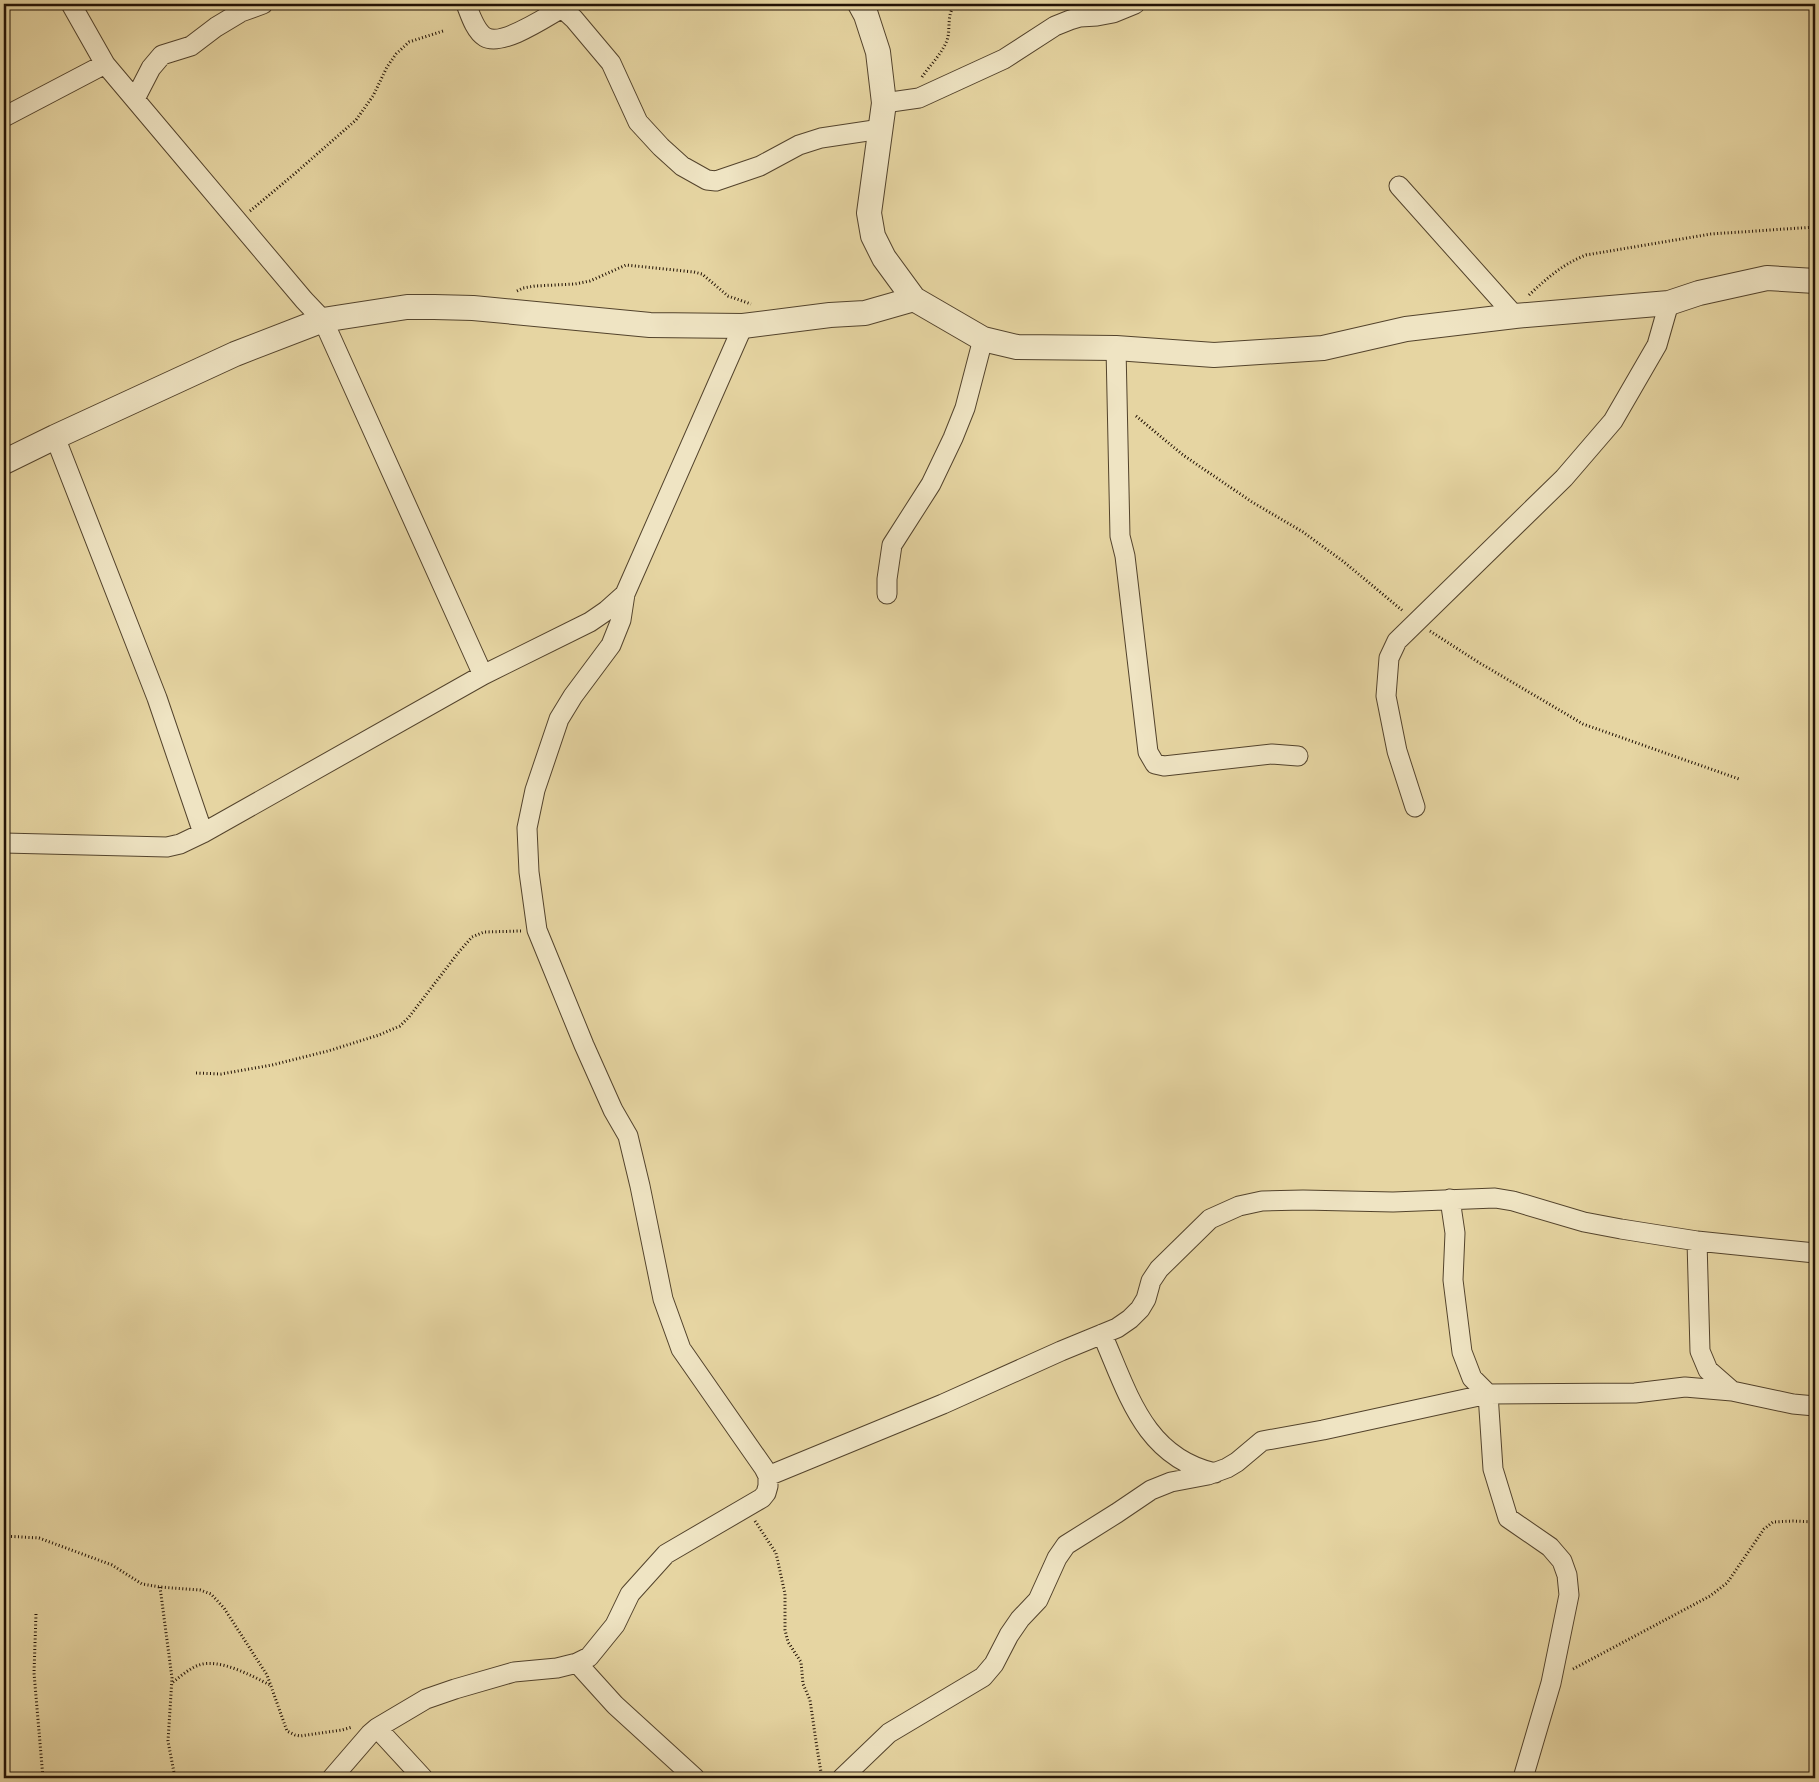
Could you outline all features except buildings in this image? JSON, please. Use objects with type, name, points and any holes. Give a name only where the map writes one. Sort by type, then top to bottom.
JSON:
[{"type":"street","points":[[70,4],[105,64],[304,300],[324,320],[483,675]]},
{"type":"street","points":[[135,99],[151,68],[162,55],[191,46],[242,12],[262,4]]},
{"type":"street","points":[[466,4],[481,34],[490,39],[499,39],[514,34],[567,6],[574,19],[611,63],[638,122],[682,166],[707,180],[716,181],[760,166],[799,145],[820,138],[881,129]]},
{"type":"street","points":[[860,4],[866,15],[894,102],[881,129],[869,214],[873,236],[884,258],[914,299],[984,339],[1017,347],[1116,348],[1214,356],[1323,348],[1406,329],[1513,314],[1669,302],[1698,293],[1767,278],[1815,281]]},
{"type":"street","points":[[894,102],[919,98],[1004,59],[1054,26],[1080,17],[1113,13],[1135,4]]},
{"type":"street","points":[[4,117],[105,64]]},
{"type":"street","points":[[1399,186],[1513,314]]},
{"type":"street","points":[[4,462],[235,354],[324,320],[407,307],[434,307],[472,308],[650,325],[743,326],[865,312],[914,299]]},
{"type":"street","points":[[1415,807],[1397,751],[1386,696],[1389,658],[1397,641],[1415,621],[1564,478],[1613,421],[1657,345],[1669,302]]},
{"type":"street","points":[[369,1726],[426,1699],[455,1689],[514,1672],[557,1668],[577,1663],[589,1657],[615,1625],[630,1594],[666,1554],[747,1508],[766,1493],[768,1476],[681,1349],[663,1299],[628,1136],[584,1045],[537,930],[528,872],[527,828],[535,790],[559,719],[573,696],[611,645],[621,620],[624,594],[743,326]]},
{"type":"street","points":[[887,594],[887,579],[892,545],[931,484],[952,438],[965,408],[984,339]]},
{"type":"street","points":[[1116,348],[1120,536],[1125,556],[1148,752],[1155,764],[1164,766],[1272,754],[1298,756]]},
{"type":"street","points":[[55,437],[157,698],[203,833]]},
{"type":"street","points":[[4,844],[167,847],[180,844],[203,833],[483,675],[590,622],[606,611],[624,594]]},
{"type":"street","points":[[768,1476],[943,1404],[1117,1328],[1135,1314],[1146,1299],[1150,1281],[1159,1269],[1210,1219],[1228,1210],[1262,1201],[1393,1202],[1495,1198],[1513,1201],[1584,1222],[1697,1241],[1815,1253]]},
{"type":"street","points":[[1450,1199],[1455,1233],[1453,1280],[1462,1352],[1472,1378],[1488,1394],[1493,1470],[1508,1518],[1550,1547],[1562,1561],[1567,1575],[1569,1595],[1551,1683],[1523,1778]]},
{"type":"street","points":[[1697,1241],[1700,1350],[1708,1370],[1732,1391]]},
{"type":"street","points":[[1102,1334],[1138,1416],[1156,1441],[1178,1459],[1202,1470],[1215,1472]]},
{"type":"street","points":[[842,1778],[889,1733],[983,1677],[994,1664],[1009,1635],[1020,1619],[1038,1600],[1057,1558],[1066,1545],[1151,1490],[1171,1482],[1215,1472],[1237,1462],[1262,1441],[1323,1430],[1488,1394],[1635,1393],[1685,1386],[1732,1391],[1793,1404],[1815,1406]]},
{"type":"street","points":[[577,1663],[615,1705],[695,1778]]},
{"type":"street","points":[[332,1778],[370,1734],[369,1726]]},
{"type":"street","points":[[369,1726],[423,1778]]},
{"type":"path","points":[[894,102],[945,44],[950,12],[956,4]]},
{"type":"path","points":[[237,221],[356,120],[373,96],[387,67],[396,54],[409,42],[443,31]]},
{"type":"path","points":[[1513,314],[1549,275],[1569,261],[1586,255],[1711,234],[1815,227]]},
{"type":"path","points":[[511,294],[523,288],[590,281],[626,265],[702,274],[728,296],[758,307]]},
{"type":"path","points":[[1117,400],[1183,455],[1252,502],[1303,532],[1344,562],[1415,621],[1478,662],[1583,724],[1739,778]]},
{"type":"path","points":[[196,1073],[221,1074],[272,1065],[379,1035],[400,1026],[409,1017],[472,937],[484,932],[537,930]]},
{"type":"path","points":[[747,1508],[776,1552],[785,1594],[785,1630],[788,1642],[801,1662],[803,1684],[810,1700],[821,1772],[826,1778]]},
{"type":"path","points":[[1551,1683],[1578,1665],[1710,1596],[1727,1583],[1764,1530],[1773,1522],[1793,1520],[1815,1522]]},
{"type":"path","points":[[4,1536],[39,1538],[112,1565],[142,1584],[200,1590],[211,1594],[217,1599],[268,1675],[285,1727],[290,1734],[300,1736],[369,1726]]},
{"type":"path","points":[[160,1587],[172,1682],[168,1741],[176,1778]]},
{"type":"path","points":[[36,1614],[34,1673],[43,1778]]},
{"type":"path","points":[[172,1682],[198,1665],[217,1664],[241,1671],[271,1685]]}]
